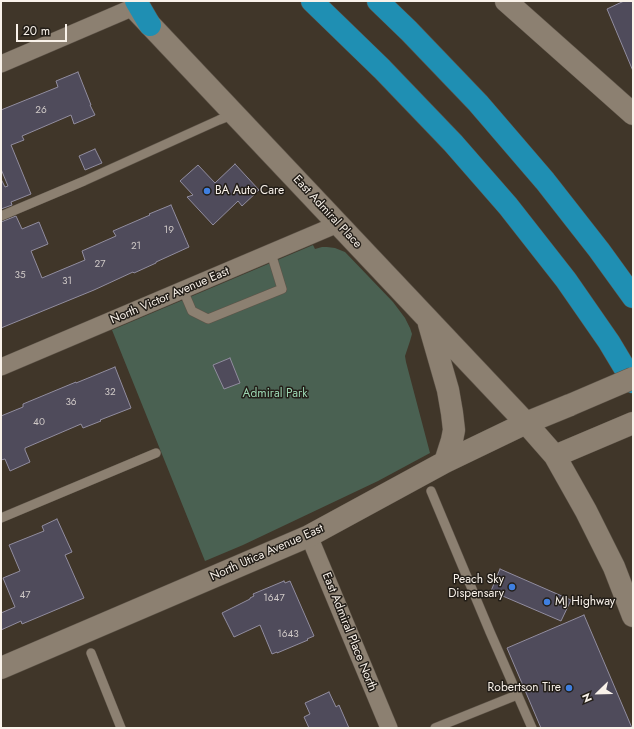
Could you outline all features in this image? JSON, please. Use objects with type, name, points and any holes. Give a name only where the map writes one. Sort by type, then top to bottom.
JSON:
[{"type":"highway","points":[[312,1],[382,69],[442,131],[508,206],[566,280],[609,342],[633,382]]},
{"type":"highway","points":[[378,1],[478,103],[545,181],[599,250],[633,297]]},
{"type":"highway","points":[[133,3],[150,25]]},
{"type":"main road","points":[[509,2],[633,114]]},
{"type":"main road","name":"East Admiral Place","points":[[150,25],[427,320],[526,423],[555,456],[586,511],[614,567],[633,616]]},
{"type":"main road","points":[[427,320],[448,390],[452,413],[454,430],[445,462]]},
{"type":"main road","name":"North Utica Avenue East","points":[[1,668],[310,536],[445,462],[526,423],[633,378]]},
{"type":"main road","points":[[555,456],[633,423]]},
{"type":"street","points":[[1,64],[133,3]]},
{"type":"street","name":"North Victor Avenue East","points":[[1,367],[338,224]]},
{"type":"street","name":"East Admiral Place North","points":[[310,536],[389,728]]},
{"type":"lane","points":[[1,216],[84,181],[234,114]]},
{"type":"lane","points":[[183,290],[192,310],[208,319],[282,289],[271,253]]},
{"type":"lane","points":[[1,518],[156,453]]},
{"type":"lane","points":[[431,491],[532,728]]},
{"type":"lane","points":[[91,653],[121,728]]},
{"type":"lane","points":[[435,728],[517,695]]},
{"type":"green space","name":"Admiral Park","points":[[313,245],[315,249],[327,247],[345,252],[393,302],[405,318],[412,334],[405,356],[406,362],[430,453],[378,481],[243,545],[205,561],[112,330]]},
{"type":"building","points":[[624,1],[633,1],[633,71],[607,9]]},
{"type":"building","points":[[78,72],[95,115],[74,124],[71,115],[22,136],[24,140],[11,145],[31,194],[11,202],[12,205],[1,209],[1,179],[5,187],[8,186],[1,169],[1,110],[58,87],[56,81]]},
{"type":"building","points":[[95,149],[102,163],[85,170],[79,156]]},
{"type":"building","points":[[235,164],[259,190],[242,206],[238,201],[213,225],[187,197],[193,195],[180,181],[198,165],[215,183]]},
{"type":"building","points":[[171,205],[189,247],[134,273],[133,272],[94,290],[1,328],[1,222],[16,216],[22,229],[39,222],[48,244],[31,251],[42,278],[85,260],[82,251],[116,236],[113,231]]},
{"type":"building","points":[[230,358],[240,383],[224,389],[213,365]]},
{"type":"building","points":[[115,367],[131,408],[83,428],[81,424],[25,448],[30,462],[10,471],[5,459],[1,460],[1,416],[23,407],[23,404]]},
{"type":"building","points":[[57,519],[72,552],[65,555],[84,598],[22,624],[21,621],[1,630],[1,613],[15,607],[3,578],[20,571],[9,545],[44,531],[42,526]]},
{"type":"building","points":[[500,569],[571,600],[561,621],[491,591]]},
{"type":"building","points":[[284,581],[285,583],[290,581],[314,636],[307,639],[308,640],[272,654],[260,625],[234,637],[222,613],[250,599],[254,596],[253,594]]},
{"type":"building","name":"Robertson Tire","points":[[584,615],[632,728],[541,728],[507,648]]},
{"type":"building","points":[[329,692],[336,707],[339,705],[349,728],[309,728],[304,717],[310,714],[305,703]]},
{"type":"place","name":"BA Auto Care","points":[[207,191]]},
{"type":"place","name":"Peach Sky Dispensary","points":[[512,587]]},
{"type":"place","name":"MJ Highway","points":[[547,602]]},
{"type":"place","name":"Robertson Tire","points":[[569,688]]}]
